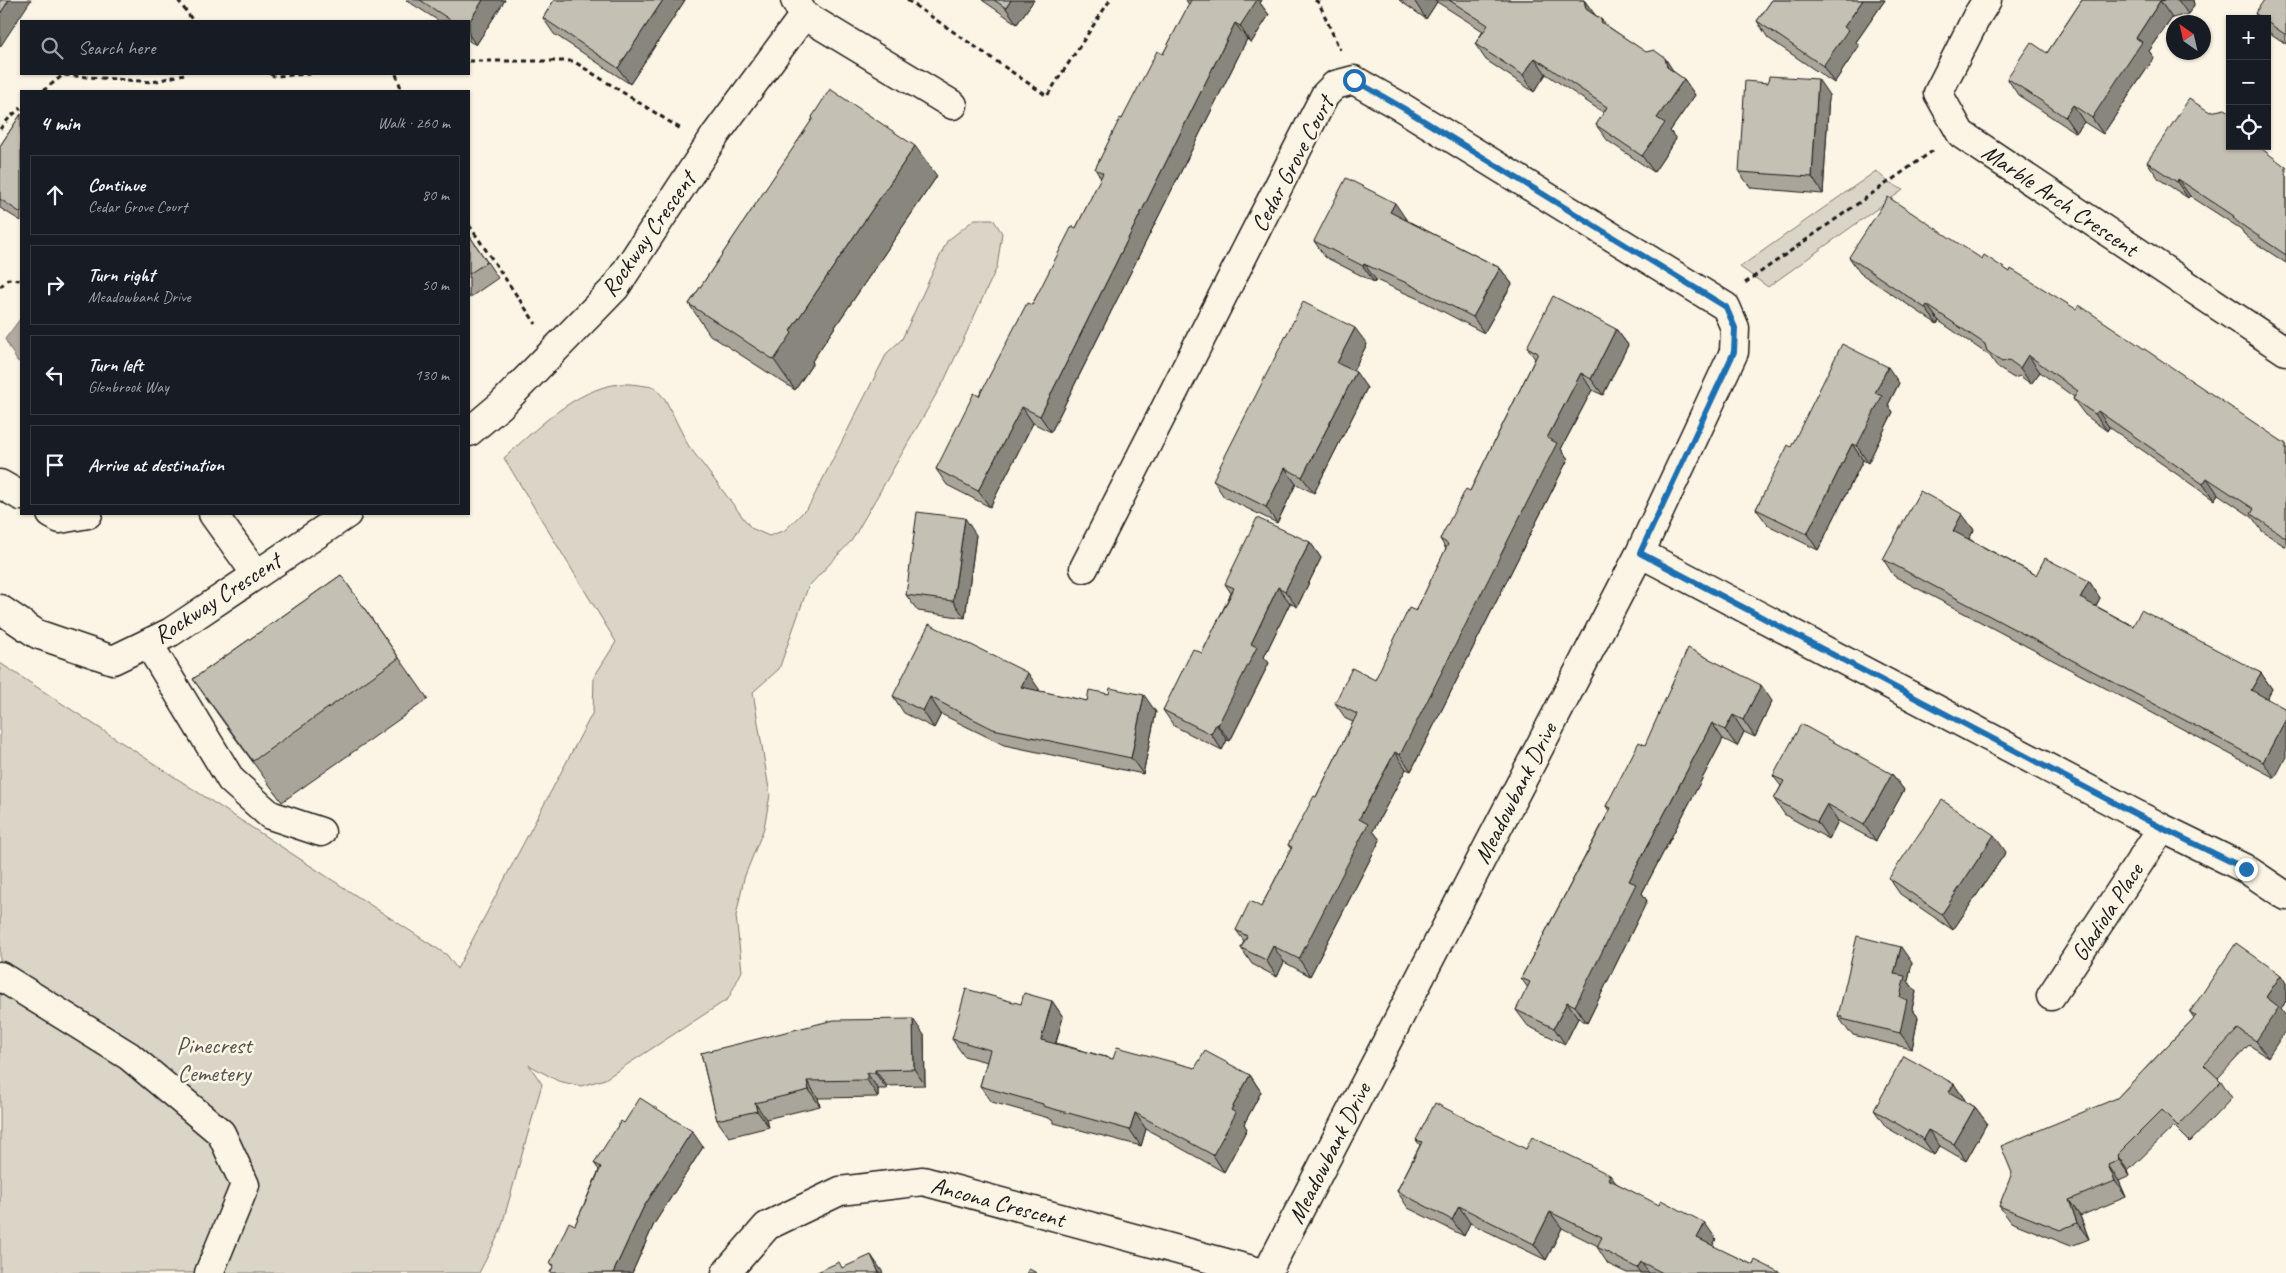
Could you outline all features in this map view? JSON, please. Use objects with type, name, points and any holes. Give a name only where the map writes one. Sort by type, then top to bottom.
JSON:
[{"type":"street","name":"Marble Arch Crescent","points":[[1987,0],[1976,16],[1938,93],[1961,134],[2286,351]]},
{"type":"street","points":[[799,8],[954,105]]},
{"type":"street","name":"Rockway Crescent","points":[[470,431],[502,405],[615,288],[799,8]]},
{"type":"street","name":"Cedar Grove Court","points":[[1084,568],[1325,95],[1335,86],[1354,80],[1403,108],[1726,307]]},
{"type":"street","name":"Meadowbank Drive","points":[[1267,1273],[1640,553],[1734,352],[1735,328],[1726,307]]},
{"type":"street","points":[[0,484],[20,495]]},
{"type":"street","points":[[53,515],[60,519],[82,515]]},
{"type":"street","points":[[214,515],[256,574]]},
{"type":"street","name":"Rockway Crescent","points":[[0,609],[36,634],[113,660],[171,632],[345,515]]},
{"type":"street","points":[[1640,553],[2162,828],[2246,869],[2286,896]]},
{"type":"street","points":[[148,643],[231,780],[270,815],[320,832]]},
{"type":"street","name":"Gladiola Place","points":[[2051,996],[2162,828]]},
{"type":"street","points":[[0,976],[129,1056],[221,1133],[245,1185],[209,1273]]},
{"type":"street","name":"Ancona Crescent","points":[[726,1273],[767,1226],[840,1191],[922,1181],[1263,1273]]},
{"type":"path","points":[[178,0],[192,20]]},
{"type":"path","points":[[907,0],[1047,96],[1110,0]]},
{"type":"path","points":[[1315,0],[1319,4],[1354,80]]},
{"type":"path","points":[[470,61],[573,61],[709,147]]},
{"type":"path","points":[[44,90],[63,75],[153,82],[180,75]]},
{"type":"path","points":[[272,75],[292,75]]},
{"type":"path","points":[[396,75],[402,90]]},
{"type":"path","points":[[0,129],[20,109]]},
{"type":"path","points":[[1726,307],[1747,281],[1939,146],[1961,134]]},
{"type":"path","points":[[470,226],[555,350]]},
{"type":"path","points":[[0,287],[8,279],[20,280]]},
{"type":"green space","points":[[1876,171],[1887,181],[1903,190],[1768,287],[1740,267]]},
{"type":"green space","name":"Pinecrest Cemetery","points":[[975,219],[993,219],[1002,233],[997,267],[945,379],[852,540],[808,587],[779,669],[753,692],[770,795],[764,828],[744,878],[736,916],[742,971],[728,999],[605,1079],[581,1086],[558,1081],[529,1065],[542,1084],[500,1232],[479,1273],[0,1273],[0,663],[447,955],[457,969],[593,712],[594,677],[616,642],[504,458],[557,412],[588,393],[620,384],[654,387],[665,399],[688,445],[751,528],[769,536],[785,530],[809,506],[887,353],[902,339],[947,241]]},
{"type":"shaded area","points":[[20,319],[20,362],[17,361],[5,339]]},
{"type":"building","points":[[0,0],[9,0],[0,14]]},
{"type":"building","points":[[420,0],[483,0],[470,20],[450,20]]},
{"type":"building","points":[[554,0],[663,0],[618,68],[543,18]]},
{"type":"building","points":[[994,0],[1011,0],[1006,8]]},
{"type":"building","points":[[1191,0],[1257,0],[1240,26],[1235,23],[1040,416],[1022,407],[978,491],[936,469],[974,393],[979,396],[1027,303],[1032,305],[1072,226],[1076,228],[1103,173],[1095,169],[1120,118],[1122,119],[1157,51],[1163,54]]},
{"type":"building","points":[[1449,0],[1584,0],[1586,9],[1602,20],[1601,22],[1646,52],[1654,50],[1665,58],[1667,67],[1684,79],[1657,118],[1665,123],[1642,156],[1596,125],[1607,107],[1535,58],[1523,75],[1475,44],[1488,25]]},
{"type":"building","points":[[1772,0],[1863,0],[1844,27],[1848,30],[1823,66],[1757,21]]},
{"type":"building","points":[[2082,0],[2167,0],[2160,1],[2136,38],[2142,42],[2092,118],[2073,105],[2065,117],[2007,78],[2031,42],[2047,53]]},
{"type":"building","points":[[2264,0],[2286,0],[2286,35],[2271,25],[2271,15],[2257,15],[2255,13]]},
{"type":"building","points":[[1769,76],[1818,79],[1812,177],[1739,172],[1745,81],[1768,83]]},
{"type":"building","points":[[830,89],[915,146],[790,331],[792,333],[774,360],[689,304],[813,118]]},
{"type":"building","points":[[2189,99],[2210,112],[2226,110],[2226,150],[2263,150],[2286,167],[2286,255],[2239,223],[2233,218],[2234,216],[2178,179],[2177,182],[2147,162]]},
{"type":"building","points":[[20,116],[20,212],[0,199],[0,146]]},
{"type":"building","points":[[1346,178],[1395,203],[1390,212],[1500,268],[1473,317],[1409,284],[1364,264],[1363,266],[1314,241]]},
{"type":"building","points":[[1888,197],[1982,259],[1984,255],[2010,272],[2011,269],[2076,309],[2079,305],[2286,444],[2286,538],[2251,514],[2254,509],[2207,478],[2203,484],[2098,411],[2095,414],[2073,399],[2078,391],[2028,355],[2020,368],[2009,360],[2002,362],[1987,351],[1985,344],[1927,305],[1925,308],[1849,257]]},
{"type":"building","points":[[470,236],[487,262],[470,273]]},
{"type":"building","points":[[1553,296],[1616,329],[1591,379],[1581,373],[1547,438],[1557,443],[1400,755],[1395,752],[1359,819],[1368,824],[1299,959],[1273,946],[1266,960],[1241,948],[1247,936],[1236,930],[1250,901],[1261,907],[1292,847],[1288,845],[1314,796],[1316,797],[1357,714],[1335,703],[1352,668],[1375,680],[1409,608],[1416,611],[1448,544],[1440,539],[1466,489],[1470,491],[1538,353],[1527,347]]},
{"type":"building","points":[[1303,302],[1355,328],[1337,363],[1356,372],[1302,477],[1285,468],[1266,507],[1213,480]]},
{"type":"building","points":[[1842,344],[1888,367],[1875,393],[1882,396],[1857,446],[1852,444],[1807,534],[1756,509],[1788,445],[1791,447]]},
{"type":"building","points":[[1920,491],[1962,514],[1953,531],[2036,575],[2045,558],[2089,581],[2080,598],[2133,626],[2141,610],[2261,673],[2251,690],[2286,709],[2286,719],[2263,762],[1883,559]]},
{"type":"building","points":[[917,512],[965,518],[953,601],[906,595]]},
{"type":"building","points":[[1257,518],[1310,542],[1285,591],[1278,587],[1251,644],[1257,647],[1218,725],[1216,724],[1211,734],[1163,710],[1193,649],[1202,653],[1234,588],[1225,584]]},
{"type":"building","points":[[341,575],[399,658],[253,761],[193,679]]},
{"type":"building","points":[[929,624],[1028,673],[1021,687],[1087,701],[1089,690],[1109,694],[1110,688],[1144,695],[1131,758],[993,729],[930,697],[923,711],[893,696]]},
{"type":"building","points":[[1688,648],[1761,685],[1743,720],[1733,715],[1725,730],[1712,723],[1629,881],[1636,884],[1575,1006],[1567,1002],[1554,1028],[1516,1010],[1530,982],[1521,978],[1611,808],[1606,806],[1639,742],[1645,745]]},
{"type":"building","points":[[1801,724],[1892,774],[1864,825],[1827,804],[1817,822],[1774,799],[1784,781],[1773,776]]},
{"type":"building","points":[[1942,800],[1994,835],[1942,914],[1889,878]]},
{"type":"building","points":[[1857,936],[1901,947],[1894,974],[1905,976],[1900,997],[1907,1000],[1900,1033],[1842,1019],[1842,1017],[1838,1016]]},
{"type":"building","points":[[2236,943],[2281,975],[2266,997],[2279,1007],[2256,1041],[2238,1029],[2204,1065],[2221,1081],[2178,1126],[2162,1110],[2117,1155],[2119,1160],[2108,1165],[2115,1181],[2069,1200],[2077,1223],[2060,1230],[1999,1206],[2012,1173],[2001,1146],[2117,1098],[2196,1016],[2190,1012]]},
{"type":"building","points":[[966,989],[1021,1004],[1024,993],[1052,1001],[1041,1040],[1113,1059],[1117,1047],[1195,1068],[1205,1051],[1250,1075],[1231,1110],[1236,1113],[1213,1155],[1135,1113],[1130,1130],[980,1086],[990,1050],[952,1039]]},
{"type":"building","points":[[913,1019],[914,1069],[875,1070],[875,1073],[867,1073],[867,1080],[807,1081],[809,1090],[755,1103],[757,1111],[717,1120],[701,1053],[834,1020]]},
{"type":"building","points":[[1904,1056],[1954,1084],[1949,1092],[1975,1107],[1954,1144],[1928,1130],[1923,1139],[1874,1110]]},
{"type":"building","points":[[640,1098],[692,1131],[643,1208],[613,1273],[550,1273],[554,1265],[550,1263],[569,1222],[575,1225],[601,1167],[594,1163],[621,1121],[624,1123]]},
{"type":"building","points":[[1435,1103],[1526,1149],[1532,1137],[1610,1175],[1608,1179],[1659,1205],[1661,1200],[1705,1223],[1697,1238],[1753,1265],[1755,1260],[1781,1273],[1663,1273],[1641,1262],[1637,1268],[1597,1247],[1602,1237],[1550,1212],[1534,1244],[1459,1206],[1452,1220],[1397,1191],[1422,1142],[1416,1140]]},
{"type":"building","points":[[871,1255],[879,1273],[815,1273],[839,1262],[842,1268]]},
{"type":"building","points":[[1029,1269],[1037,1273],[1027,1273]]},
{"type":"route","points":[[1354,80],[1403,108],[1726,307],[1735,328],[1734,352],[1640,553],[2162,828],[2246,869]]}]
